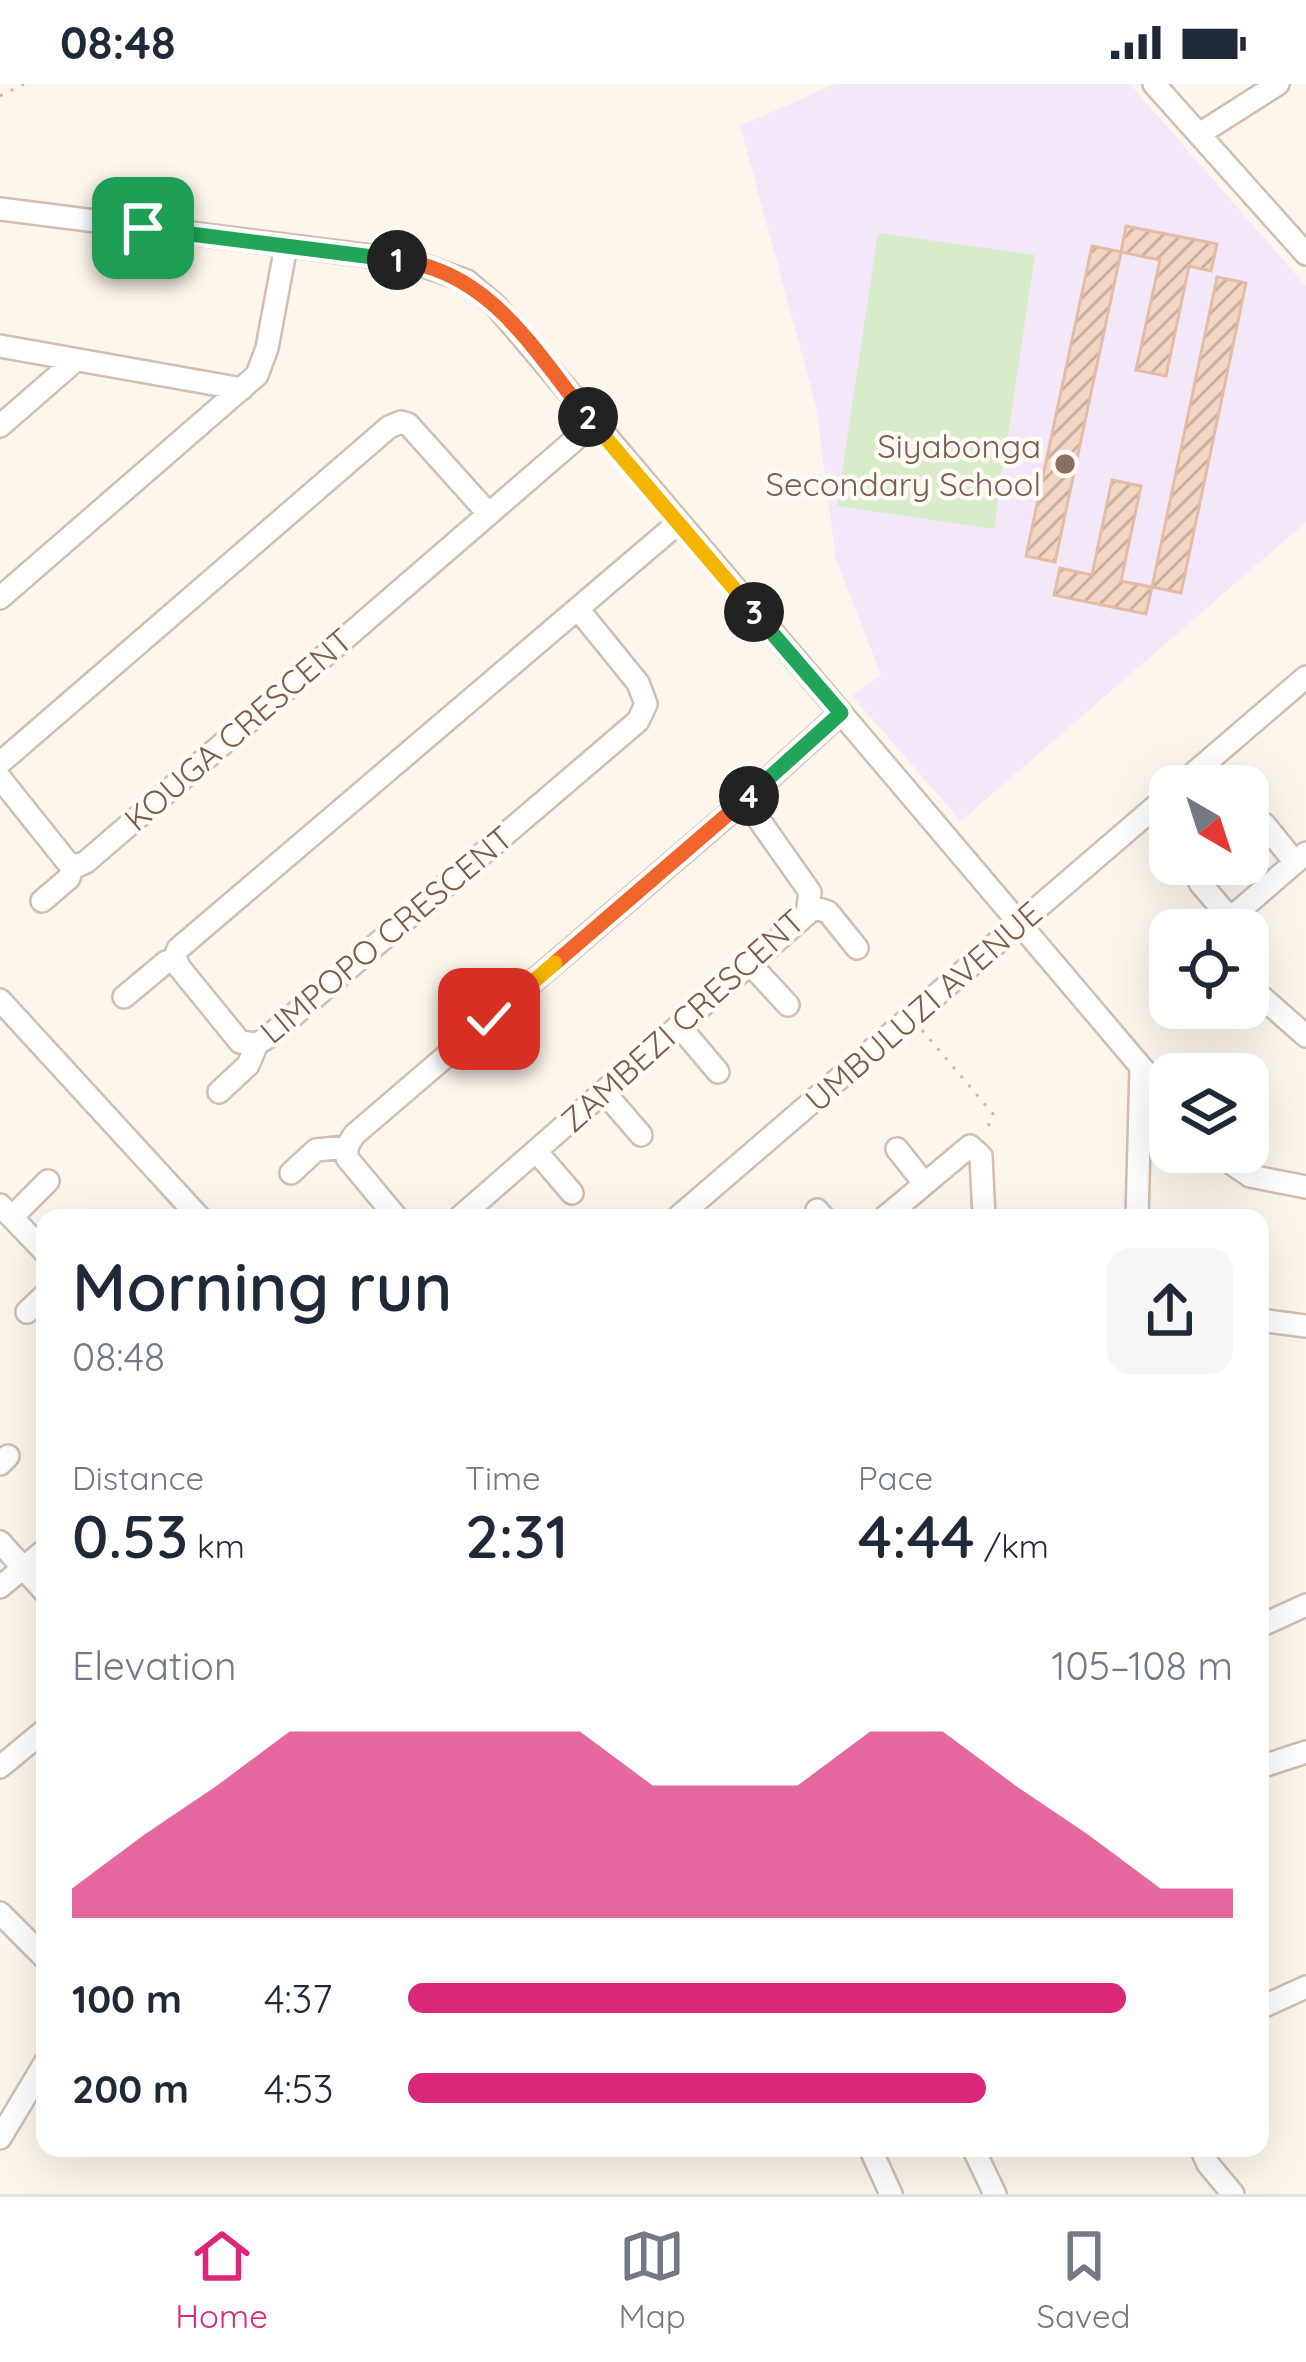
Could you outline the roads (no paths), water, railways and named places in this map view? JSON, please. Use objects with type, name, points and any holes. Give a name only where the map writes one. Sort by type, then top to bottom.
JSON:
[{"type":"street","points":[[1154,84],[1297,228],[1306,254]]},
{"type":"street","points":[[1201,133],[1278,84]]},
{"type":"street","points":[[0,209],[410,261],[467,281],[496,306],[1149,1076]]},
{"type":"street","points":[[0,598],[242,389],[262,366],[286,246]]},
{"type":"street","points":[[0,346],[242,389]]},
{"type":"street","points":[[0,426],[76,360]]},
{"type":"street","points":[[0,763],[389,427],[408,424],[487,512]]},
{"type":"street","name":"KOUGA CRESCENT","points":[[42,901],[69,878],[73,865],[86,862],[593,424]]},
{"type":"street","points":[[124,997],[166,962],[176,961],[178,949],[677,524]]},
{"type":"street","name":"LIMPOPO CRESCENT","points":[[176,961],[233,1036],[256,1044],[373,950],[638,721],[646,704],[638,683],[578,609]]},
{"type":"street","points":[[1203,765],[1306,677]]},
{"type":"street","points":[[291,1173],[316,1150],[346,1147],[361,1128],[841,713]]},
{"type":"street","points":[[0,778],[73,865]]},
{"type":"street","name":"ZAMBEZI CRESCENT","points":[[469,1209],[803,920],[811,906],[810,892],[745,800]]},
{"type":"street","name":"UMBULUZI AVENUE","points":[[687,1209],[1149,812]]},
{"type":"street","points":[[1240,909],[1301,858],[1269,829]]},
{"type":"street","points":[[811,906],[828,912],[857,947]]},
{"type":"street","points":[[751,965],[788,1005]]},
{"type":"street","points":[[0,1000],[192,1209]]},
{"type":"street","points":[[1269,1004],[1304,1033]]},
{"type":"street","points":[[680,1027],[718,1072]]},
{"type":"street","points":[[219,1092],[248,1065],[256,1044]]},
{"type":"street","points":[[1137,1209],[1141,1067]]},
{"type":"street","points":[[604,1092],[641,1135]]},
{"type":"street","points":[[346,1147],[351,1164],[388,1209]]},
{"type":"street","points":[[894,1209],[966,1148],[976,1149],[982,1161],[984,1209]]},
{"type":"street","points":[[897,1150],[924,1183]]},
{"type":"street","points":[[536,1151],[572,1193]]},
{"type":"street","points":[[1246,1173],[1306,1187]]},
{"type":"street","points":[[36,1243],[6,1211],[48,1181]]},
{"type":"street","points":[[27,1312],[36,1304]]},
{"type":"street","points":[[1269,1321],[1306,1326]]},
{"type":"street","points":[[0,1542],[36,1582]]},
{"type":"street","points":[[0,1587],[36,1558]]},
{"type":"street","points":[[1269,1622],[1306,1605]]},
{"type":"street","points":[[0,1767],[36,1737]]},
{"type":"street","points":[[1269,1764],[1306,1752]]},
{"type":"street","points":[[0,1913],[36,1949]]},
{"type":"street","points":[[1269,2004],[1306,1988]]},
{"type":"street","points":[[0,2138],[36,2078]]},
{"type":"street","points":[[874,2157],[891,2194]]},
{"type":"street","points":[[977,2157],[994,2194]]},
{"type":"street","points":[[1205,2157],[1233,2194]]},
{"type":"place","name":"Siyabonga Secondary School","points":[[1065,464]]}]
